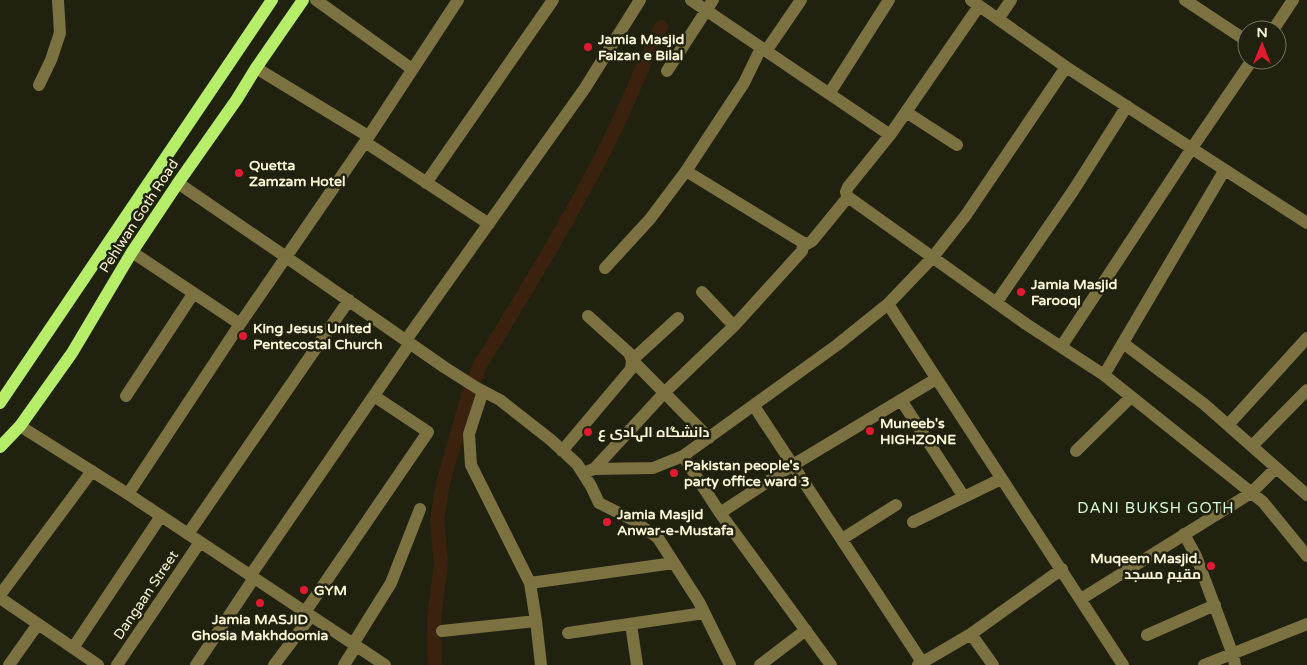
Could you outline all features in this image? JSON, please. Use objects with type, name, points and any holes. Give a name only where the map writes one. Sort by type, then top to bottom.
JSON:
[{"type":"main road","name":"Pehlwan Goth Road","points":[[0,404],[272,0]]},
{"type":"main road","name":"Pehlwan Goth Road","points":[[0,447],[20,426],[72,353],[132,252],[303,0]]},
{"type":"street","points":[[40,85],[60,33],[58,0]]},
{"type":"street","points":[[316,0],[412,69]]},
{"type":"street","points":[[128,494],[458,0]]},
{"type":"street","points":[[426,183],[553,0]]},
{"type":"street","points":[[196,665],[408,342],[585,88],[640,0]]},
{"type":"street","points":[[691,0],[709,5],[764,49],[890,135]]},
{"type":"street","points":[[605,268],[650,219],[686,172],[764,49],[801,0]]},
{"type":"street","points":[[829,94],[889,0]]},
{"type":"street","points":[[998,19],[1011,0]]},
{"type":"street","points":[[1185,0],[1237,34]]},
{"type":"street","points":[[1280,20],[1293,0]]},
{"type":"street","points":[[1307,223],[1066,68],[975,3],[906,112],[846,192],[848,197],[996,303],[1104,375],[1263,502],[1307,556]]},
{"type":"street","points":[[667,71],[709,5]]},
{"type":"street","points":[[256,68],[366,139],[426,183],[489,224]]},
{"type":"street","points":[[178,183],[408,342],[475,387],[500,400],[551,440],[577,464],[589,471],[653,468],[683,456],[709,438],[837,345],[888,304],[933,257],[966,215],[1066,68]]},
{"type":"street","points":[[1061,347],[1245,70]]},
{"type":"street","points":[[996,303],[1073,192],[1127,106]]},
{"type":"street","points":[[906,112],[957,145]]},
{"type":"street","points":[[1104,375],[1224,170]]},
{"type":"street","points":[[589,471],[665,392],[734,326],[802,251],[802,242],[686,172]]},
{"type":"street","points":[[803,246],[812,241],[848,197]]},
{"type":"street","points":[[132,252],[240,324]]},
{"type":"street","points":[[702,292],[734,326]]},
{"type":"street","points":[[126,396],[193,294]]},
{"type":"street","points":[[188,534],[349,300]]},
{"type":"street","points":[[888,304],[1123,665]]},
{"type":"street","points":[[588,316],[628,353],[632,360],[709,438]]},
{"type":"street","points":[[562,451],[631,368],[632,360],[678,318]]},
{"type":"street","points":[[1228,425],[1307,338]]},
{"type":"street","points":[[1123,343],[1204,404],[1307,495]]},
{"type":"street","points":[[720,513],[793,465],[936,379]]},
{"type":"street","points":[[475,387],[468,434],[471,465],[530,582],[541,665]]},
{"type":"street","points":[[1252,446],[1307,390]]},
{"type":"street","points":[[274,665],[428,432],[374,396]]},
{"type":"street","points":[[1076,451],[1131,397]]},
{"type":"street","points":[[902,400],[964,497]]},
{"type":"street","points":[[754,406],[922,664],[971,634],[1062,569]]},
{"type":"street","points":[[20,426],[128,494],[385,665]]},
{"type":"street","points":[[683,456],[720,513],[831,665]]},
{"type":"street","points":[[1081,599],[1250,492],[1276,468]]},
{"type":"street","points":[[92,471],[0,597],[98,665]]},
{"type":"street","points":[[589,471],[599,503],[633,520],[658,538],[699,602],[730,665]]},
{"type":"street","points":[[913,522],[1001,479]]},
{"type":"street","points":[[842,539],[896,505]]},
{"type":"street","points":[[344,665],[390,583],[420,509]]},
{"type":"street","points":[[73,648],[161,516]]},
{"type":"street","points":[[1184,534],[1196,556],[1234,660]]},
{"type":"street","name":"Dangaan Street","points":[[117,665],[200,542]]},
{"type":"street","points":[[530,582],[674,563]]},
{"type":"street","points":[[1147,635],[1215,605]]},
{"type":"street","points":[[568,633],[704,613]]},
{"type":"street","points":[[442,631],[536,622]]},
{"type":"street","points":[[10,665],[38,624]]},
{"type":"street","points":[[631,624],[637,665]]},
{"type":"street","points":[[1204,665],[1234,660],[1307,624]]},
{"type":"street","points":[[760,665],[806,630]]},
{"type":"street","points":[[971,634],[993,665]]},
{"type":"waterway","points":[[435,665],[434,619],[441,564],[437,520],[443,483],[468,396],[479,367],[546,257],[593,173],[615,130],[661,27]]},
{"type":"place","name":"Jamia Masjid Faizan e Bilal","points":[[588,47]]},
{"type":"place","name":"Quetta Zamzam Hotel","points":[[239,173]]},
{"type":"place","name":"Jamia Masjid Farooqi","points":[[1021,292]]},
{"type":"place","name":"King Jesus United Pentecostal Church","points":[[243,336]]},
{"type":"place","name":"Muneeb's HIGHZONE","points":[[870,431]]},
{"type":"place","name":"دانشگاہ الہادی ع","points":[[588,432]]},
{"type":"place","name":"Pakistan people's party office ward 3","points":[[674,473]]},
{"type":"place","name":"Jamia Masjid Anwar-e-Mustafa","points":[[607,522]]},
{"type":"place","name":"Muqeem Masjid. مقیم مسجد","points":[[1211,566]]},
{"type":"place","name":"GYM","points":[[304,590]]},
{"type":"place","name":"Jamia MASJID Ghosia Makhdoomia","points":[[260,603]]},
{"type":"district","name":"DANI BUKSH GOTH","points":[[1156,508]]}]
